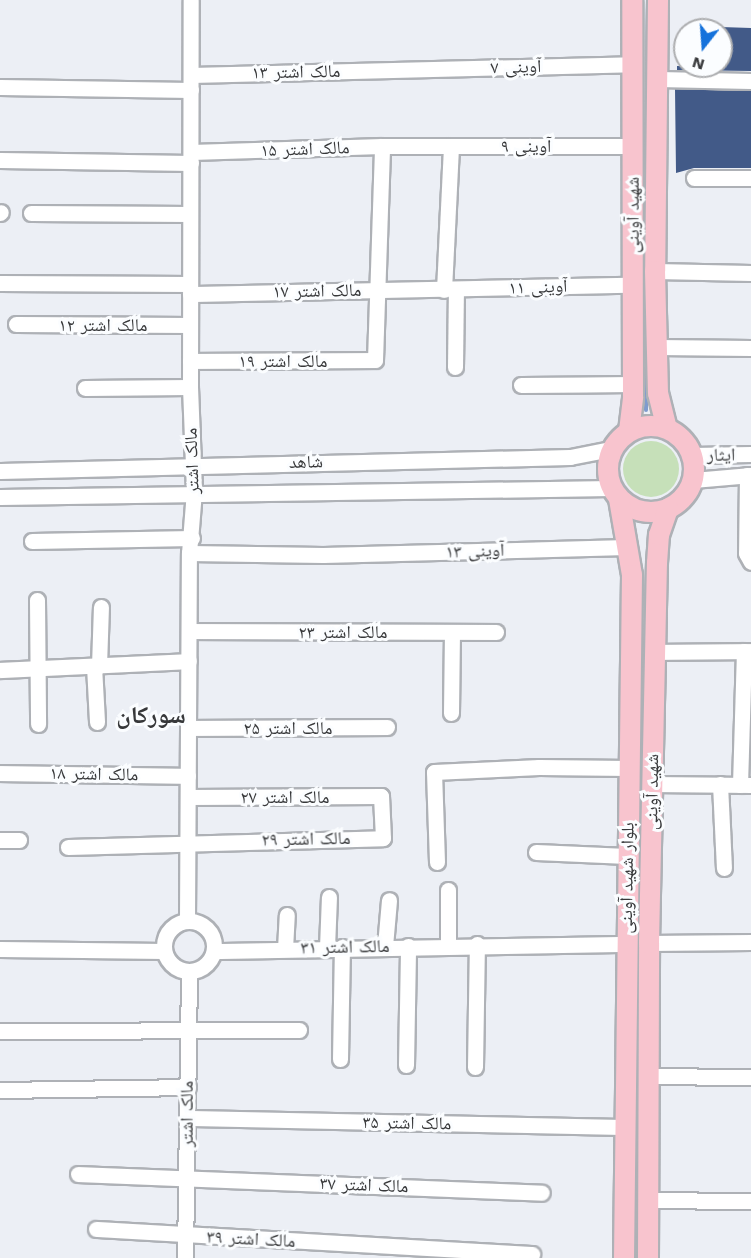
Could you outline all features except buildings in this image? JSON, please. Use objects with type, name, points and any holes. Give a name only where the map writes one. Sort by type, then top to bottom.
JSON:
[{"type":"main road","name":"شهید آوینی","points":[[629,431],[633,384],[632,0]]},
{"type":"main road","name":"شهید آوینی","points":[[658,0],[655,271],[658,393],[667,428]]},
{"type":"main road","points":[[641,426],[667,428],[686,444],[692,455],[693,480],[683,497],[668,509],[642,512],[615,493],[607,468],[611,449],[629,431],[641,426]]},
{"type":"main road","name":"بلوار شهید آوینی","points":[[615,493],[632,575],[624,1258]]},
{"type":"main road","name":"شهید آوینی","points":[[648,1076],[651,784],[659,535],[668,509]]},
{"type":"main road","points":[[648,1076],[648,1258]]},
{"type":"street","name":"مالک اشتر","points":[[187,921],[189,631],[194,491],[191,465],[190,387],[192,0]]},
{"type":"street","name":"۷ آوینی","points":[[400,70],[632,64]]},
{"type":"street","name":"مالک اشتر ۱۳","points":[[0,87],[80,87],[400,70]]},
{"type":"street","points":[[658,79],[751,81]]},
{"type":"street","points":[[377,290],[382,146]]},
{"type":"street","name":"مالک اشتر ۱۵","points":[[0,160],[191,158],[382,146],[420,147]]},
{"type":"street","points":[[451,146],[450,290],[455,367]]},
{"type":"street","name":"۹ آوینی","points":[[420,147],[632,146]]},
{"type":"street","points":[[694,178],[751,178]]},
{"type":"street","points":[[31,213],[190,214]]},
{"type":"street","points":[[655,271],[751,273]]},
{"type":"street","name":"مالک اشتر ۱۷","points":[[0,283],[75,283],[190,289],[450,290]]},
{"type":"street","name":"۱۱ آوینی","points":[[450,290],[632,285]]},
{"type":"street","name":"مالک اشتر ۱۹","points":[[190,361],[375,360],[377,290]]},
{"type":"street","name":"مالک اشتر ۱۲","points":[[16,324],[190,325]]},
{"type":"street","points":[[657,347],[751,348]]},
{"type":"street","points":[[521,385],[633,384]]},
{"type":"street","points":[[85,388],[190,387]]},
{"type":"street","name":"شاهد","points":[[0,471],[570,457],[611,449]]},
{"type":"street","name":"ایثار","points":[[692,455],[751,454]]},
{"type":"street","points":[[749,475],[749,557]]},
{"type":"street","name":"ایثار","points":[[693,480],[749,475]]},
{"type":"street","name":"شاهد","points":[[0,497],[194,491],[615,493]]},
{"type":"street","name":"آوینی ۱۳","points":[[32,541],[191,546],[323,555],[627,547]]},
{"type":"street","points":[[37,600],[38,724]]},
{"type":"street","points":[[97,722],[96,666],[101,607]]},
{"type":"street","name":"مالک اشتر ۲۳","points":[[189,631],[496,632]]},
{"type":"street","points":[[451,713],[452,632]]},
{"type":"street","points":[[651,784],[745,785],[748,651],[655,652]]},
{"type":"street","points":[[0,670],[189,661]]},
{"type":"street","name":"مالک اشتر ۲۵","points":[[188,728],[387,727]]},
{"type":"street","points":[[437,862],[434,772],[539,767],[629,768]]},
{"type":"street","name":"مالک اشتر ۱۸","points":[[0,772],[188,776]]},
{"type":"street","points":[[720,784],[724,868]]},
{"type":"street","name":"مالک اشتر ۲۷","points":[[188,797],[381,796]]},
{"type":"street","name":"مالک اشتر ۲۹","points":[[188,841],[383,838],[381,796]]},
{"type":"street","points":[[0,840],[19,840]]},
{"type":"street","points":[[68,847],[188,841]]},
{"type":"street","points":[[536,852],[627,856]]},
{"type":"street","points":[[448,890],[448,945]]},
{"type":"street","points":[[329,897],[340,1059]]},
{"type":"street","points":[[385,946],[389,900]]},
{"type":"street","points":[[285,949],[287,915]]},
{"type":"street","points":[[187,921],[208,929],[214,951],[202,967],[189,971],[173,965],[164,951],[172,927],[187,921]]},
{"type":"street","points":[[649,943],[751,942]]},
{"type":"street","points":[[475,1067],[477,944]]},
{"type":"street","name":"مالک اشتر ۳۱","points":[[214,951],[477,944],[626,944]]},
{"type":"street","points":[[406,1065],[408,946]]},
{"type":"street","points":[[0,949],[164,951]]},
{"type":"street","name":"مالک اشتر","points":[[185,1258],[189,971]]},
{"type":"street","points":[[0,1031],[299,1030]]},
{"type":"street","points":[[648,1076],[751,1077]]},
{"type":"street","points":[[0,1090],[103,1085],[188,1086]]},
{"type":"street","name":"مالک اشتر ۳۵","points":[[187,1118],[627,1127]]},
{"type":"street","name":"مالک اشتر ۳۷","points":[[78,1174],[542,1192]]},
{"type":"street","points":[[648,1200],[751,1201]]},
{"type":"street","name":"مالک اشتر ۳۹","points":[[96,1229],[186,1236],[531,1254]]},
{"type":"green space","points":[[651,441],[671,449],[679,469],[671,489],[651,497],[631,489],[623,469],[631,449]]},
{"type":"waterway","points":[[647,94],[648,0]]},
{"type":"waterway","points":[[646,315],[646,410]]},
{"type":"district","name":"سورکان","points":[[151,716]]}]
